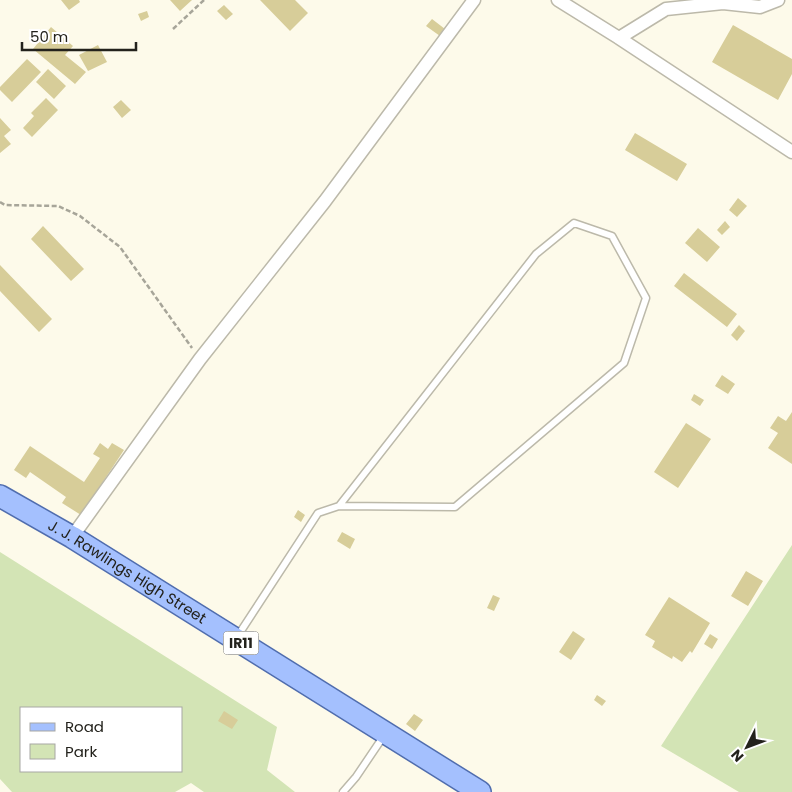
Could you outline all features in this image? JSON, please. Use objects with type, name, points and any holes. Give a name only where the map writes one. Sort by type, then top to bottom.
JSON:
[{"type":"main road","name":"J. J. Rawlings High Street","points":[[0,496],[72,537],[480,792]]},
{"type":"street","points":[[72,537],[200,359],[325,202],[474,0]]},
{"type":"street","points":[[558,0],[792,152]]},
{"type":"street","points":[[619,38],[666,9],[722,3],[760,7],[778,0]]},
{"type":"lane","points":[[235,639],[318,513],[339,506],[455,506],[624,363],[646,298],[612,236],[574,223],[536,254],[339,506]]},
{"type":"lane","points":[[343,792],[356,777],[386,732]]},
{"type":"path","points":[[173,29],[204,0]]},
{"type":"path","points":[[0,202],[5,205],[58,206],[80,216],[114,242],[120,247],[200,359]]},
{"type":"green space","points":[[792,545],[792,792],[739,792],[661,746]]},
{"type":"green space","points":[[0,552],[277,727],[267,770],[295,792],[204,792],[191,783],[175,792],[12,792],[0,779]]},
{"type":"building","points":[[61,0],[79,0],[80,2],[69,10]]},
{"type":"building","points":[[170,0],[192,0],[180,11]]},
{"type":"building","points":[[260,0],[295,0],[308,13],[290,31]]},
{"type":"building","points":[[224,5],[233,14],[226,20],[217,11]]},
{"type":"building","points":[[147,11],[149,17],[141,21],[138,14]]},
{"type":"building","points":[[432,19],[445,29],[440,36],[426,26]]},
{"type":"building","points":[[733,25],[792,59],[792,74],[778,100],[712,62]]},
{"type":"building","points":[[51,27],[73,46],[65,55],[86,72],[75,84],[33,49]]},
{"type":"building","points":[[98,45],[107,62],[88,71],[79,55]]},
{"type":"building","points":[[27,59],[41,72],[12,102],[0,90],[0,87]]},
{"type":"building","points":[[48,69],[66,86],[54,99],[36,82]]},
{"type":"building","points":[[46,98],[58,110],[32,137],[23,128],[34,116],[31,113]]},
{"type":"building","points":[[121,100],[131,110],[122,118],[113,107]]},
{"type":"building","points":[[0,118],[11,130],[4,136],[11,144],[0,153]]},
{"type":"building","points":[[635,133],[687,164],[677,181],[625,150]]},
{"type":"building","points":[[738,198],[747,206],[737,217],[729,210]]},
{"type":"building","points":[[725,221],[730,227],[722,235],[717,230]]},
{"type":"building","points":[[43,226],[84,269],[71,281],[31,239]]},
{"type":"building","points":[[698,228],[720,247],[707,262],[685,243]]},
{"type":"building","points":[[0,265],[52,319],[39,332],[0,291]]},
{"type":"building","points":[[684,273],[737,314],[727,327],[674,286]]},
{"type":"building","points":[[739,325],[745,331],[737,341],[731,335]]},
{"type":"building","points":[[722,375],[735,384],[728,394],[715,386]]},
{"type":"building","points":[[694,394],[704,400],[700,406],[691,400]]},
{"type":"building","points":[[792,412],[792,464],[768,448],[778,433],[770,428],[778,416],[786,421]]},
{"type":"building","points":[[686,423],[711,439],[678,488],[654,472]]},
{"type":"building","points":[[100,443],[108,449],[112,443],[124,450],[81,515],[62,503],[66,497],[30,472],[26,478],[14,470],[30,446],[84,482],[100,458],[93,454]]},
{"type":"building","points":[[298,510],[305,515],[301,522],[294,517]]},
{"type":"building","points":[[342,532],[355,539],[350,549],[337,541]]},
{"type":"building","points":[[746,571],[763,581],[748,606],[731,596]]},
{"type":"building","points":[[493,595],[500,598],[494,611],[487,608]]},
{"type":"building","points":[[669,597],[710,623],[692,653],[690,651],[682,662],[673,656],[672,659],[652,647],[655,641],[645,635]]},
{"type":"building","points":[[573,631],[585,639],[571,660],[559,652]]},
{"type":"building","points":[[710,634],[718,639],[712,649],[704,644]]},
{"type":"building","points":[[597,695],[606,701],[602,706],[594,700]]},
{"type":"building","points":[[224,711],[238,720],[232,729],[218,721]]},
{"type":"building","points":[[414,714],[423,720],[415,731],[406,724]]}]
